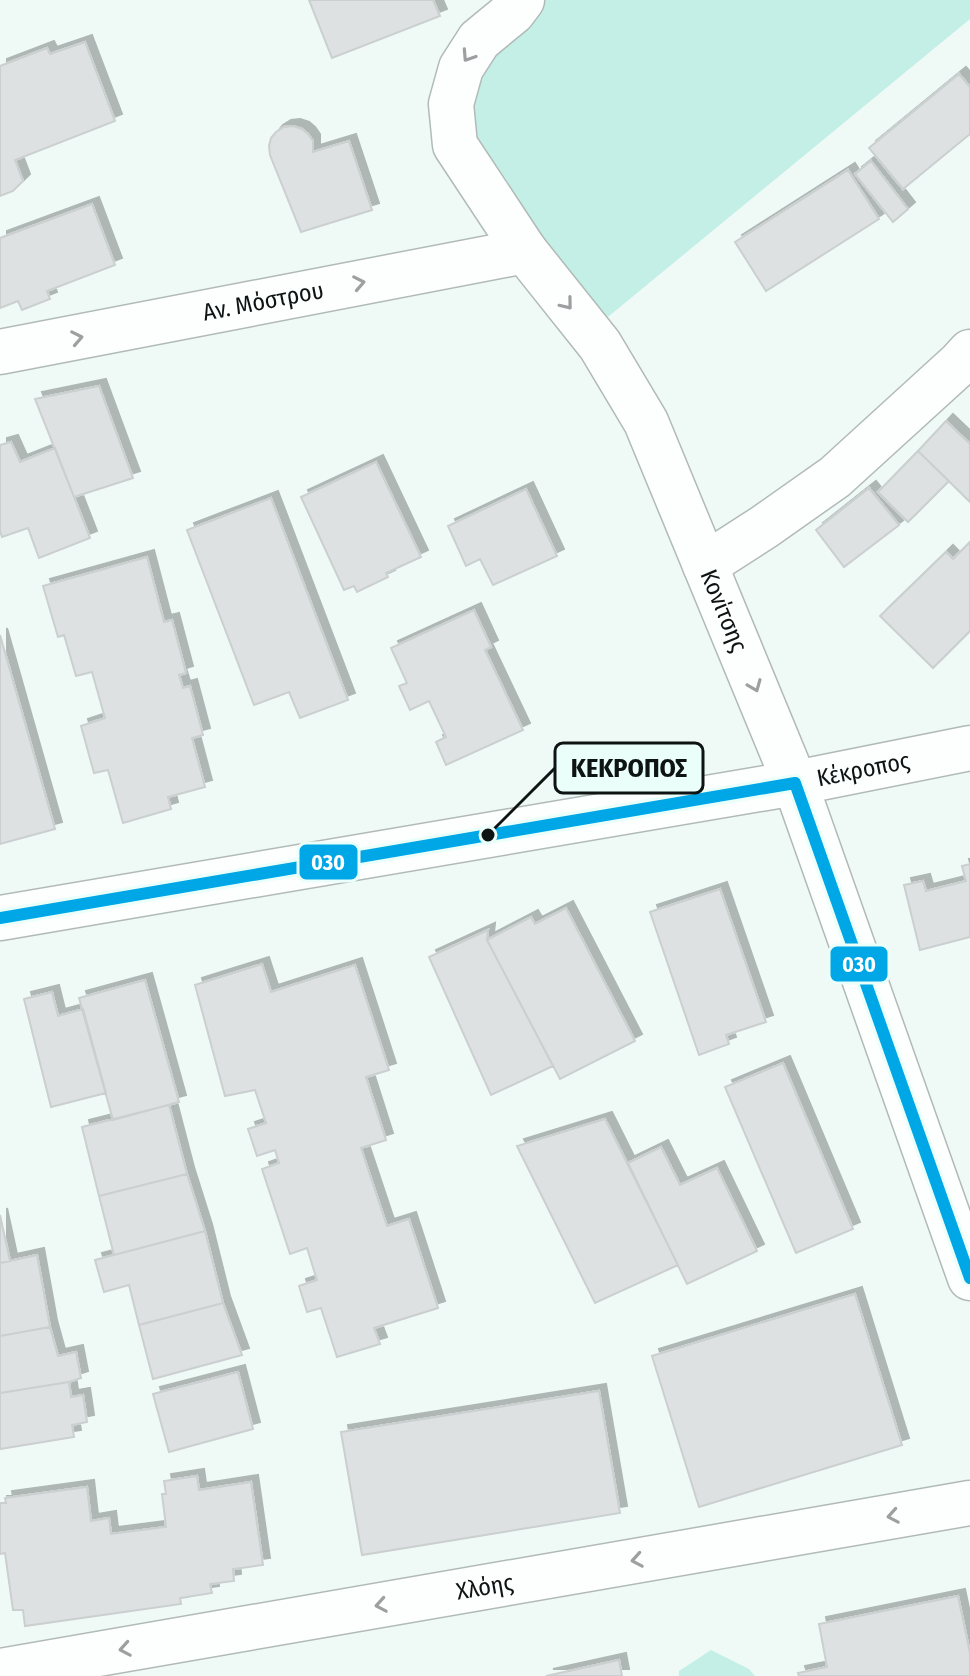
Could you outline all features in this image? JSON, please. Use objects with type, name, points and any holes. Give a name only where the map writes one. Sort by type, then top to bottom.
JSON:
[{"type":"street","name":"Κονίτσης","points":[[522,0],[513,12],[479,40],[461,68],[451,104],[455,145],[525,251],[600,345],[646,422],[795,783],[970,1278]]},
{"type":"street","name":"Αν. Μόστρου","points":[[0,352],[525,251]]},
{"type":"street","points":[[705,565],[835,477],[970,352]]},
{"type":"street","name":"Κέκροπος","points":[[0,918],[795,783],[970,748]]},
{"type":"street","name":"Χλόης","points":[[0,1671],[970,1503]]},
{"type":"green space","points":[[546,0],[970,0],[970,19],[603,321],[488,167],[467,111],[483,66]]},
{"type":"green space","points":[[711,1650],[749,1669],[755,1676],[679,1676],[679,1671]]},
{"type":"building","points":[[309,0],[433,0],[440,16],[332,58]]},
{"type":"building","points":[[85,42],[115,121],[15,160],[23,181],[13,191],[0,196],[0,66],[47,48],[50,54]]},
{"type":"building","points":[[959,74],[970,87],[970,134],[903,189],[869,148]]},
{"type":"building","points":[[293,126],[308,134],[313,141],[313,152],[349,141],[372,210],[301,232],[269,146],[276,132]]},
{"type":"building","points":[[871,161],[908,209],[893,222],[855,174]]},
{"type":"building","points":[[848,170],[879,219],[766,291],[735,242]]},
{"type":"building","points":[[92,204],[115,265],[47,291],[50,299],[22,310],[18,301],[0,308],[0,238]]},
{"type":"building","points":[[99,386],[133,478],[74,497],[35,399]]},
{"type":"building","points":[[946,421],[970,444],[970,502],[918,451]]},
{"type":"building","points":[[11,442],[20,462],[55,448],[90,538],[39,558],[28,528],[2,537],[0,445]]},
{"type":"building","points":[[918,451],[949,481],[908,522],[878,492]]},
{"type":"building","points":[[376,462],[421,557],[386,573],[388,577],[357,592],[354,586],[344,590],[301,497]]},
{"type":"building","points":[[869,488],[899,525],[844,567],[816,530]]},
{"type":"building","points":[[526,489],[557,556],[493,585],[480,559],[466,566],[448,526]]},
{"type":"building","points":[[271,498],[348,700],[300,718],[289,692],[254,705],[187,530]]},
{"type":"building","points":[[970,542],[970,631],[933,668],[880,616],[946,552],[953,559]]},
{"type":"building","points":[[147,557],[164,622],[172,620],[186,673],[179,675],[183,688],[190,686],[203,735],[192,738],[205,787],[168,797],[171,809],[123,823],[108,770],[94,773],[81,726],[105,718],[92,672],[76,676],[64,635],[58,637],[43,586]]},
{"type":"building","points":[[474,610],[491,647],[485,650],[523,730],[446,765],[436,742],[446,737],[429,701],[410,710],[399,686],[407,683],[391,648]]},
{"type":"building","points":[[0,635],[55,829],[0,844]]},
{"type":"building","points":[[970,864],[970,937],[920,950],[904,885],[923,881],[926,891],[966,881],[962,866]]},
{"type":"building","points":[[720,889],[766,1022],[726,1035],[729,1044],[699,1055],[650,912]]},
{"type":"building","points":[[566,908],[635,1041],[560,1079],[487,940],[531,917],[535,924]]},
{"type":"building","points":[[488,930],[487,940],[553,1066],[491,1095],[429,957]]},
{"type":"building","points":[[262,964],[271,992],[355,965],[389,1070],[366,1077],[386,1140],[361,1148],[387,1226],[409,1219],[438,1308],[374,1328],[380,1344],[337,1357],[321,1308],[307,1312],[299,1286],[317,1280],[307,1248],[290,1254],[262,1169],[279,1163],[275,1150],[257,1156],[248,1129],[266,1123],[255,1090],[225,1096],[195,985]]},
{"type":"building","points":[[145,980],[179,1102],[113,1120],[79,998]]},
{"type":"building","points":[[52,992],[58,1016],[83,1009],[106,1093],[51,1107],[24,999]]},
{"type":"building","points":[[783,1063],[853,1229],[796,1253],[725,1087]]},
{"type":"building","points":[[169,1105],[187,1174],[99,1196],[82,1127]]},
{"type":"building","points":[[605,1119],[678,1265],[595,1303],[517,1146]]},
{"type":"building","points":[[661,1147],[680,1185],[717,1168],[757,1251],[687,1284],[628,1163]]},
{"type":"building","points":[[187,1174],[205,1231],[114,1255],[99,1196]]},
{"type":"building","points":[[0,1215],[10,1261],[0,1263]]},
{"type":"building","points":[[205,1231],[223,1303],[139,1325],[129,1285],[104,1292],[95,1260]]},
{"type":"building","points":[[37,1255],[50,1327],[0,1336],[0,1263]]},
{"type":"building","points":[[855,1294],[902,1445],[699,1507],[652,1356]]},
{"type":"building","points":[[223,1303],[242,1355],[153,1379],[139,1325]]},
{"type":"building","points":[[50,1327],[58,1356],[76,1352],[81,1378],[0,1393],[0,1336]]},
{"type":"building","points":[[238,1372],[253,1429],[169,1452],[153,1394]]},
{"type":"building","points":[[69,1382],[71,1397],[83,1395],[87,1422],[72,1425],[74,1437],[0,1449],[0,1393]]},
{"type":"building","points":[[599,1391],[620,1513],[362,1555],[341,1432]]},
{"type":"building","points":[[197,1476],[199,1490],[251,1482],[263,1565],[233,1569],[234,1581],[210,1584],[212,1593],[180,1598],[181,1604],[25,1626],[23,1610],[13,1610],[5,1553],[0,1554],[0,1503],[6,1503],[5,1498],[87,1487],[91,1521],[109,1518],[111,1534],[166,1527],[162,1494],[166,1494],[164,1481]]},
{"type":"building","points":[[958,1596],[970,1653],[970,1676],[799,1676],[798,1673],[827,1667],[819,1624]]},
{"type":"building","points":[[619,1660],[622,1676],[546,1676]]},
{"type":"transit line","name":"030","points":[[0,918],[795,783],[970,1278]]},
{"type":"place","name":"ΚΕΚΡΟΠΟΣ","points":[[488,835]]}]
